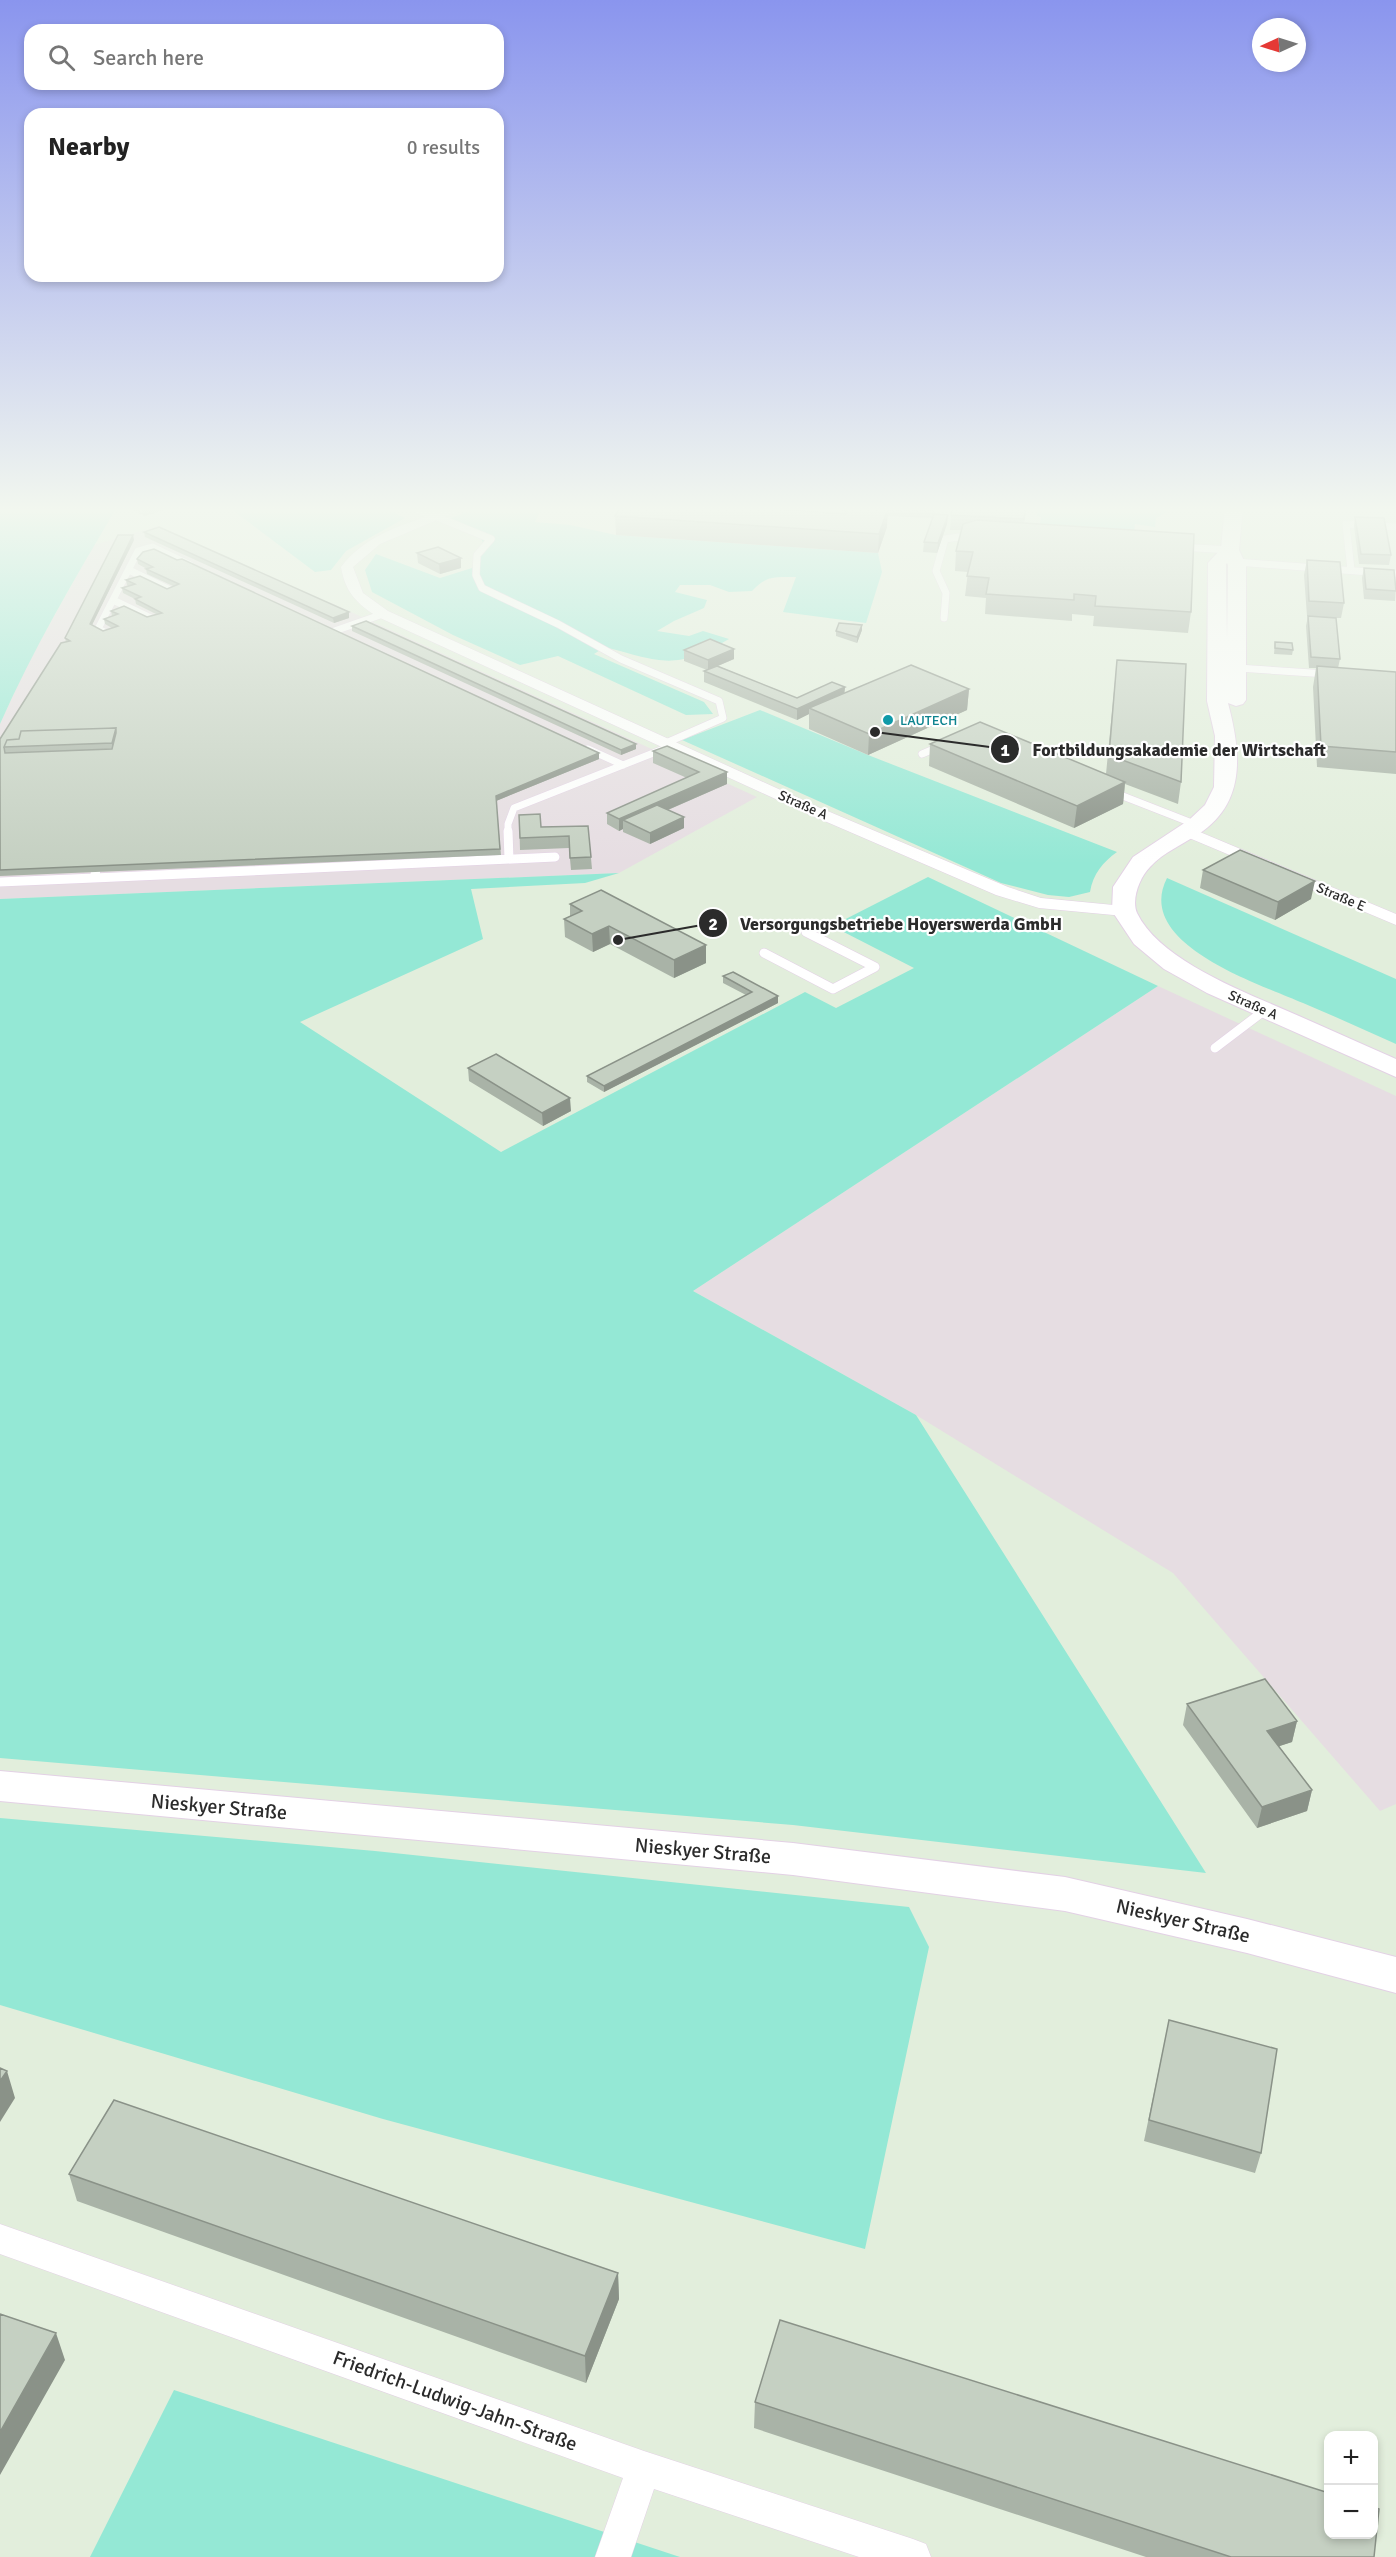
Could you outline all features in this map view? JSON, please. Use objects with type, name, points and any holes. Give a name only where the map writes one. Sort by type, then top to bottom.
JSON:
[{"type":"street","name":"Straße A","points":[[408,625],[813,810],[1002,891],[1039,903],[1124,911],[1143,939],[1173,964],[1216,988],[1396,1069]]},
{"type":"street","points":[[1216,625],[1217,701],[1226,736]]},
{"type":"street","points":[[1124,911],[1125,887],[1141,862],[1192,829],[1214,808],[1225,787],[1226,736],[1236,702],[1238,668],[1236,625]]},
{"type":"street","name":"Straße E","points":[[1192,829],[1314,886],[1396,920]]},
{"type":"street","name":"Nieskyer Straße","points":[[0,1786],[793,1859],[1065,1894],[1247,1935],[1396,1975]]},
{"type":"street","name":"Friedrich-Ludwig-Jahn-Straße","points":[[0,2239],[644,2468],[913,2557]]},
{"type":"street","points":[[613,2557],[644,2468]]},
{"type":"lane","points":[[100,625],[98,629],[118,639]]},
{"type":"lane","points":[[311,639],[350,625]]},
{"type":"lane","points":[[509,858],[508,824],[514,808],[623,765],[723,718],[719,700],[621,659],[560,625]]},
{"type":"lane","points":[[322,626],[344,636]]},
{"type":"lane","points":[[1238,668],[1331,674]]},
{"type":"lane","points":[[922,754],[949,742]]},
{"type":"lane","points":[[580,745],[623,765]]},
{"type":"lane","points":[[1099,787],[1192,829]]},
{"type":"lane","points":[[94,878],[100,854]]},
{"type":"lane","points":[[0,882],[555,857]]},
{"type":"lane","points":[[764,953],[833,989],[875,967],[806,932]]},
{"type":"lane","points":[[1215,1048],[1265,1010]]},
{"type":"shaded area","points":[[0,625],[49,625],[26,668],[0,724]]},
{"type":"shaded area","points":[[49,625],[380,625],[757,797],[619,873],[0,899],[0,724],[28,663]]},
{"type":"shaded area","points":[[435,625],[667,625],[657,631],[689,636],[703,631],[729,639],[695,656],[681,660],[668,661],[641,657],[605,647],[594,654],[704,702],[713,714],[686,715],[558,656],[520,665]]},
{"type":"shaded area","points":[[760,710],[868,755],[1117,852],[1099,869],[1090,892],[1069,897],[1048,895],[1001,883],[682,740]]},
{"type":"shaded area","points":[[619,873],[585,883],[471,889],[483,939],[300,1022],[501,1152],[805,992],[836,1008],[914,968],[832,926],[928,877],[1158,986],[693,1291],[916,1415],[1206,1873],[793,1825],[0,1758],[0,899]]},
{"type":"shaded area","points":[[1167,878],[1396,979],[1396,1044],[1232,973],[1206,958],[1184,942],[1168,923],[1161,902]]},
{"type":"shaded area","points":[[1158,986],[1396,1096],[1396,1804],[1380,1811],[1173,1573],[916,1415],[693,1291]]},
{"type":"shaded area","points":[[0,1818],[375,1851],[909,1907],[929,1947],[865,2249],[383,2119],[0,2005]]},
{"type":"shaded area","points":[[174,2390],[680,2557],[90,2557]]},
{"type":"building","points":[[72,625],[92,625],[103,631],[117,625],[325,625],[599,753],[496,796],[500,849],[0,870],[0,739],[61,643],[70,641],[65,638]],"holes":[[[116,728],[112,749],[5,753],[4,747],[7,740],[19,739],[21,731]]]},
{"type":"building","points":[[375,625],[636,744],[621,750],[352,626]]},
{"type":"building","points":[[838,625],[862,625],[857,637],[836,631]]},
{"type":"building","points":[[1309,625],[1337,625],[1340,659],[1311,657]]},
{"type":"building","points":[[710,639],[734,649],[708,660],[684,650]]},
{"type":"building","points":[[1275,642],[1292,643],[1293,650],[1275,648]]},
{"type":"building","points":[[1117,660],[1186,664],[1181,782],[1109,755]]},
{"type":"building","points":[[911,665],[969,689],[869,734],[809,708]]},
{"type":"building","points":[[717,666],[797,698],[832,682],[845,687],[797,709],[704,671]]},
{"type":"building","points":[[1317,666],[1396,672],[1396,752],[1321,746]]},
{"type":"building","points":[[980,722],[1125,782],[1077,806],[930,744]]},
{"type":"building","points":[[116,728],[112,743],[4,747],[7,740],[19,739],[21,731]]},
{"type":"building","points":[[667,746],[727,772],[619,819],[607,813],[699,772],[653,751]]},
{"type":"building","points":[[657,805],[684,817],[650,833],[623,820]]},
{"type":"building","points":[[540,814],[541,827],[588,826],[591,857],[570,858],[569,836],[520,838],[519,815]]},
{"type":"building","points":[[1240,850],[1315,881],[1278,902],[1203,870]]},
{"type":"building","points":[[601,890],[706,945],[674,960],[609,926],[592,934],[564,919],[582,911],[570,904]]},
{"type":"building","points":[[733,972],[778,996],[604,1086],[587,1076],[752,992],[723,976]]},
{"type":"building","points":[[496,1054],[570,1098],[542,1113],[468,1068]]},
{"type":"building","points":[[1265,1679],[1297,1721],[1267,1731],[1312,1790],[1262,1807],[1187,1704]]},
{"type":"building","points":[[1169,2020],[1277,2049],[1261,2153],[1149,2120]]},
{"type":"building","points":[[0,2068],[7,2071],[0,2081]]},
{"type":"building","points":[[114,2100],[618,2273],[585,2356],[69,2174]]},
{"type":"building","points":[[0,2314],[56,2333],[0,2432]]},
{"type":"building","points":[[780,2320],[1324,2491],[1324,2539],[1376,2539],[1374,2557],[1231,2557],[755,2402]]},
{"type":"place","name":"LAUTECH","points":[[888,720]]},
{"type":"place","name":"Fortbildungsakademie der Wirtschaft","points":[[875,732]]},
{"type":"place","name":"Versorgungsbetriebe Hoyerswerda GmbH","points":[[618,940]]}]
